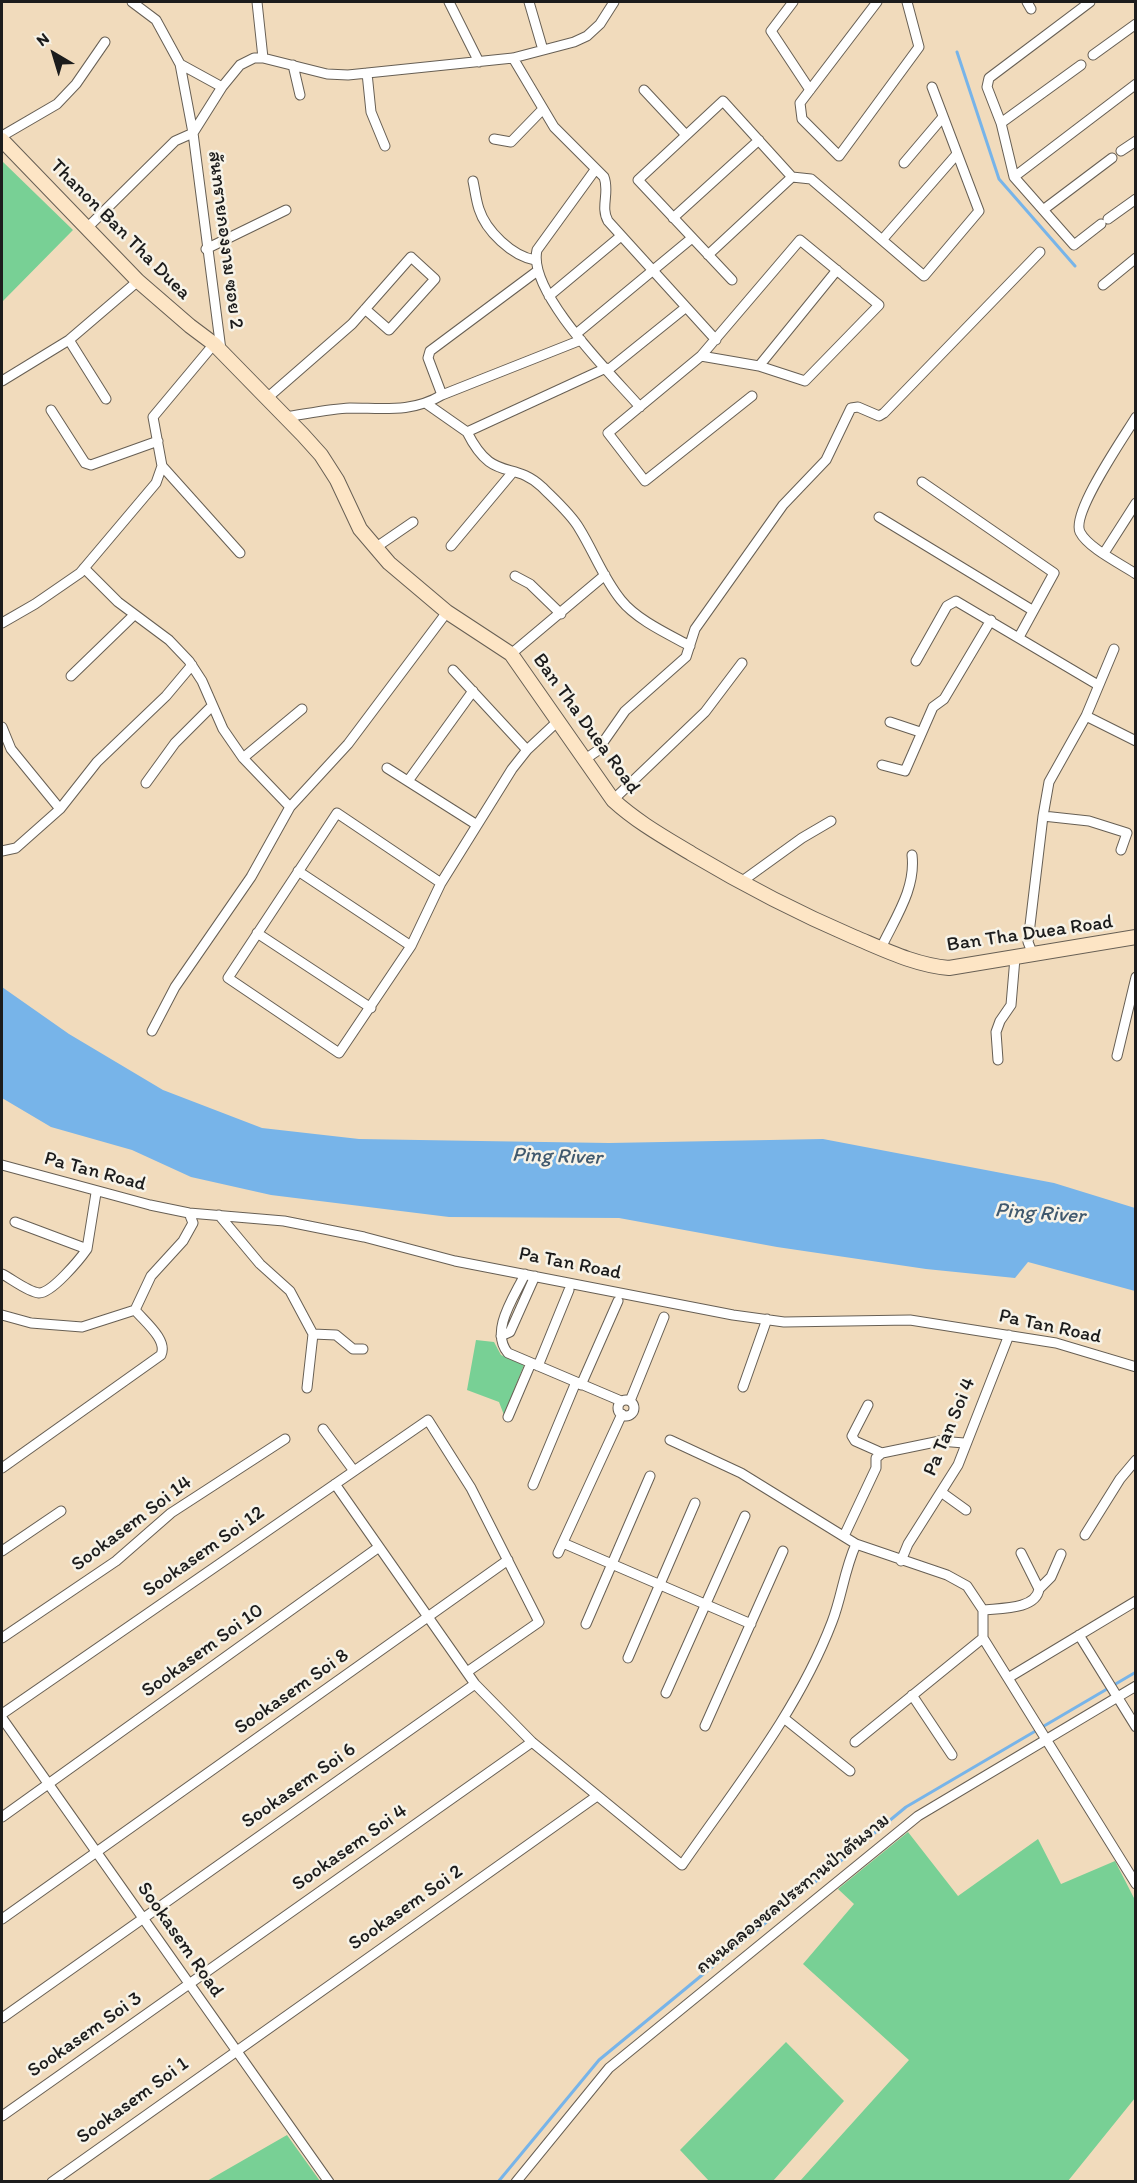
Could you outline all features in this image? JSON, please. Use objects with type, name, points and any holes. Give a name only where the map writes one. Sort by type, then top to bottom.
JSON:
[{"type":"street","points":[[132,2],[156,20],[180,64],[222,87]]},
{"type":"street","points":[[257,2],[263,58]]},
{"type":"street","points":[[449,2],[479,62]]},
{"type":"street","points":[[529,2],[543,50]]},
{"type":"street","points":[[88,227],[175,141],[193,133],[222,87],[240,65],[254,58],[263,58],[327,74],[367,73],[513,58],[587,36],[600,24],[614,2]]},
{"type":"street","points":[[793,2],[771,31],[810,90]]},
{"type":"street","points":[[877,2],[800,103],[802,119],[839,156],[919,47],[907,2]]},
{"type":"street","points":[[1090,2],[989,78],[987,87],[1001,123],[1014,177],[1074,245],[1136,199]]},
{"type":"street","points":[[1093,55],[1136,24]]},
{"type":"street","points":[[2,138],[57,104],[76,84],[105,42]]},
{"type":"street","points":[[513,58],[554,127],[604,177],[608,187],[604,213],[621,236],[716,340]]},
{"type":"street","name":"สันทรายกองงาม ซอย 2","points":[[180,64],[193,133],[218,348]]},
{"type":"street","points":[[293,65],[300,95]]},
{"type":"street","points":[[1001,123],[1081,65]]},
{"type":"street","points":[[367,73],[370,112],[385,146]]},
{"type":"street","points":[[1014,177],[1136,84]]},
{"type":"street","points":[[732,280],[638,180],[723,101],[792,177],[811,179],[924,276],[979,211],[932,87]]},
{"type":"street","points":[[644,90],[686,135]]},
{"type":"street","points":[[494,139],[511,142],[543,109]]},
{"type":"street","points":[[904,163],[943,117]]},
{"type":"street","name":"Thanon Ban Tha Duea","points":[[2,138],[138,281],[218,348]]},
{"type":"street","points":[[673,218],[759,140]]},
{"type":"street","points":[[1121,152],[1136,141]]},
{"type":"street","points":[[882,240],[957,154]]},
{"type":"street","points":[[1043,210],[1112,158]]},
{"type":"street","points":[[595,170],[537,250],[535,260],[537,272],[549,296],[579,337],[640,407]]},
{"type":"street","points":[[708,255],[792,177]]},
{"type":"street","points":[[473,181],[479,210],[485,222],[513,251],[535,260]]},
{"type":"street","points":[[206,249],[286,210]]},
{"type":"street","points":[[549,296],[621,236]]},
{"type":"street","points":[[285,417],[350,408],[390,411],[427,404],[442,395],[579,337],[692,238]]},
{"type":"street","points":[[701,356],[759,366],[805,381],[879,305],[800,240],[701,356],[608,433],[645,481],[752,396]]},
{"type":"street","points":[[584,760],[597,751],[625,711],[686,657],[695,629],[783,505],[826,460],[850,408],[858,407],[879,416],[884,413],[1040,252]]},
{"type":"street","points":[[266,399],[352,324],[365,309],[411,257],[435,279],[389,330],[365,309]]},
{"type":"street","points":[[1103,285],[1136,258]]},
{"type":"street","points":[[759,366],[837,270]]},
{"type":"street","points":[[442,395],[428,358],[430,351],[537,272]]},
{"type":"street","points":[[2,381],[69,340],[138,281]]},
{"type":"street","points":[[467,432],[607,369],[685,308]]},
{"type":"street","points":[[69,340],[106,399]]},
{"type":"street","points":[[2,623],[35,604],[84,568],[156,483],[162,466],[153,417],[218,348]]},
{"type":"street","name":"Ban Tha Duea Road","points":[[218,348],[321,455],[337,480],[360,529],[375,548],[447,612],[511,654],[613,800],[652,831],[796,912],[930,966],[949,968],[1136,937]]},
{"type":"street","points":[[427,404],[467,432],[484,460],[496,468],[530,479],[542,487],[578,526],[621,601],[634,612],[690,646]]},
{"type":"street","points":[[51,410],[85,463],[92,465],[158,441]]},
{"type":"street","points":[[1136,417],[1085,502],[1078,523],[1080,533],[1104,553],[1136,574]]},
{"type":"street","points":[[162,466],[240,553]]},
{"type":"street","points":[[451,546],[512,473]]},
{"type":"street","points":[[922,482],[1054,573],[1032,610],[1019,638]]},
{"type":"street","points":[[1104,553],[1136,503]]},
{"type":"street","points":[[879,517],[1032,610]]},
{"type":"street","points":[[375,548],[413,522]]},
{"type":"street","points":[[84,568],[134,615],[169,640],[192,665],[202,681],[223,729],[243,758],[290,807]]},
{"type":"street","points":[[511,654],[605,575]]},
{"type":"street","points":[[514,576],[530,584],[561,614]]},
{"type":"street","points":[[916,661],[947,606],[956,601],[1098,684]]},
{"type":"street","points":[[152,1030],[187,970],[251,877],[290,807],[348,744],[447,612]]},
{"type":"street","points":[[70,676],[134,615]]},
{"type":"street","points":[[882,765],[905,771],[920,732],[933,707],[944,699],[991,620]]},
{"type":"street","points":[[1033,955],[1028,942],[1043,816],[1050,782],[1086,716],[1114,649]]},
{"type":"street","points":[[613,800],[705,712],[742,663]]},
{"type":"street","points":[[2,851],[16,848],[60,809],[97,762],[161,702],[192,665]]},
{"type":"street","points":[[453,670],[527,750]]},
{"type":"street","points":[[408,781],[472,691]]},
{"type":"street","points":[[146,783],[175,743],[212,706]]},
{"type":"street","points":[[243,758],[303,709]]},
{"type":"street","points":[[1086,716],[1136,741]]},
{"type":"street","points":[[441,883],[337,813],[228,978],[339,1053],[411,946],[441,883],[512,769],[527,750],[558,721]]},
{"type":"street","points":[[890,722],[920,732]]},
{"type":"street","points":[[2,727],[11,749],[60,809]]},
{"type":"street","points":[[387,768],[477,825]]},
{"type":"street","points":[[1043,816],[1089,821],[1127,833],[1121,850]]},
{"type":"street","points":[[741,882],[802,838],[831,821]]},
{"type":"street","points":[[881,948],[909,890],[914,868],[912,855]]},
{"type":"street","points":[[298,871],[411,946]]},
{"type":"street","points":[[257,933],[371,1008]]},
{"type":"street","points":[[998,1059],[996,1032],[1000,1021],[1011,1005],[1015,957]]},
{"type":"street","points":[[1117,1056],[1136,977]]},
{"type":"street","name":"Pa Tan Road","points":[[2,1165],[96,1192],[189,1213],[284,1221],[364,1237],[455,1261],[767,1319],[801,1322],[910,1320],[1056,1343],[1136,1367]]},
{"type":"street","points":[[2,1274],[38,1293],[46,1291],[78,1262],[87,1249],[96,1192]]},
{"type":"street","points":[[2,1315],[31,1323],[82,1327],[135,1310],[151,1276],[183,1241],[193,1223],[189,1213]]},
{"type":"street","points":[[219,1215],[260,1264],[290,1291],[313,1334],[307,1388]]},
{"type":"street","points":[[15,1222],[87,1249]]},
{"type":"street","points":[[525,1274],[500,1329],[502,1347],[508,1353],[534,1365],[625,1401],[633,1411],[629,1415],[622,1414],[558,1553]]},
{"type":"street","points":[[501,1336],[510,1332],[535,1275]]},
{"type":"street","points":[[508,1417],[569,1290]]},
{"type":"street","points":[[533,1485],[618,1301]]},
{"type":"street","points":[[2,1468],[161,1355],[164,1350],[161,1341],[135,1310]]},
{"type":"street","points":[[625,1401],[664,1317]]},
{"type":"street","points":[[742,1388],[767,1319]]},
{"type":"street","points":[[313,1334],[336,1335],[352,1349],[363,1349]]},
{"type":"street","name":"Pa Tan Soi 4","points":[[901,1561],[908,1544],[958,1465],[964,1443],[1009,1335]]},
{"type":"street","points":[[868,1405],[852,1436],[855,1441],[882,1453]]},
{"type":"street","name":"Sookasem Soi 12","points":[[2,1716],[428,1420],[471,1488],[508,1560]]},
{"type":"street","points":[[323,1429],[354,1471]]},
{"type":"street","name":"Sookasem Soi 14","points":[[2,1638],[116,1561],[171,1513],[285,1439]]},
{"type":"street","points":[[670,1440],[741,1473],[856,1544],[947,1575],[967,1586],[982,1610],[983,1638],[1132,1871],[1136,1884]]},
{"type":"street","points":[[844,1536],[876,1468],[876,1458],[882,1453],[940,1441],[964,1443]]},
{"type":"street","points":[[1085,1535],[1120,1479],[1136,1460]]},
{"type":"street","points":[[586,1624],[650,1476]]},
{"type":"street","points":[[335,1484],[475,1684],[532,1742],[682,1865],[785,1719],[832,1621],[845,1568],[856,1544]]},
{"type":"street","points":[[941,1492],[966,1510]]},
{"type":"street","points":[[628,1658],[695,1503]]},
{"type":"street","points":[[2,1551],[61,1511]]},
{"type":"street","points":[[666,1693],[745,1516]]},
{"type":"street","points":[[562,1543],[751,1624]]},
{"type":"street","name":"Sookasem Soi 10","points":[[2,1817],[379,1547]]},
{"type":"street","points":[[705,1726],[783,1551]]},
{"type":"street","points":[[982,1610],[1032,1601],[1038,1595],[1039,1589],[1021,1552]]},
{"type":"street","points":[[1039,1589],[1051,1577],[1061,1554]]},
{"type":"street","points":[[467,1672],[539,1622],[508,1560]]},
{"type":"street","name":"Sookasem Soi 8","points":[[2,1919],[508,1560]]},
{"type":"street","points":[[1008,1678],[1136,1601]]},
{"type":"street","points":[[1079,1635],[1136,1726]]},
{"type":"street","points":[[855,1742],[983,1638]]},
{"type":"street","name":"Sookasem Soi 6","points":[[2,2018],[103,1952],[143,1919],[475,1684]]},
{"type":"street","name":"ถนนคลองชลประทานป่าตันงาม","points":[[516,2181],[609,2068],[918,1816],[1136,1686]]},
{"type":"street","points":[[912,1695],[952,1755]]},
{"type":"street","name":"Sookasem Road","points":[[2,1716],[330,2181]]},
{"type":"street","points":[[785,1719],[850,1771]]},
{"type":"street","name":"Sookasem Soi 4","points":[[189,1983],[532,1742]]},
{"type":"street","name":"Sookasem Soi 2","points":[[236,2050],[597,1796]]},
{"type":"street","name":"Sookasem Soi 3","points":[[2,2116],[189,1983]]},
{"type":"street","name":"Sookasem Soi 1","points":[[52,2181],[236,2050]]},
{"type":"green space","points":[[2,161],[73,230],[2,302]]},
{"type":"green space","points":[[476,1340],[494,1342],[501,1355],[524,1365],[504,1415],[499,1402],[467,1390]]},
{"type":"green space","points":[[908,1832],[958,1896],[1038,1839],[1061,1884],[1115,1861],[1135,1900],[1135,2098],[1068,2181],[800,2181],[909,2060],[803,1964],[854,1904],[838,1889]]},
{"type":"green space","points":[[786,2042],[844,2101],[773,2181],[709,2181],[680,2150]]},
{"type":"green space","points":[[287,2135],[320,2181],[207,2181]]},
{"type":"water","name":"Ping River","points":[[2,987],[69,1034],[163,1090],[262,1128],[359,1139],[609,1143],[823,1139],[1054,1183],[1135,1208],[1135,1291],[1028,1262],[1015,1278],[926,1269],[777,1247],[619,1218],[449,1217],[271,1195],[191,1177],[132,1150],[51,1127],[2,1098]]},
{"type":"waterway","points":[[957,52],[999,179],[1075,266]]},
{"type":"waterway","points":[[498,2182],[599,2060],[906,1807],[1136,1672]]}]
